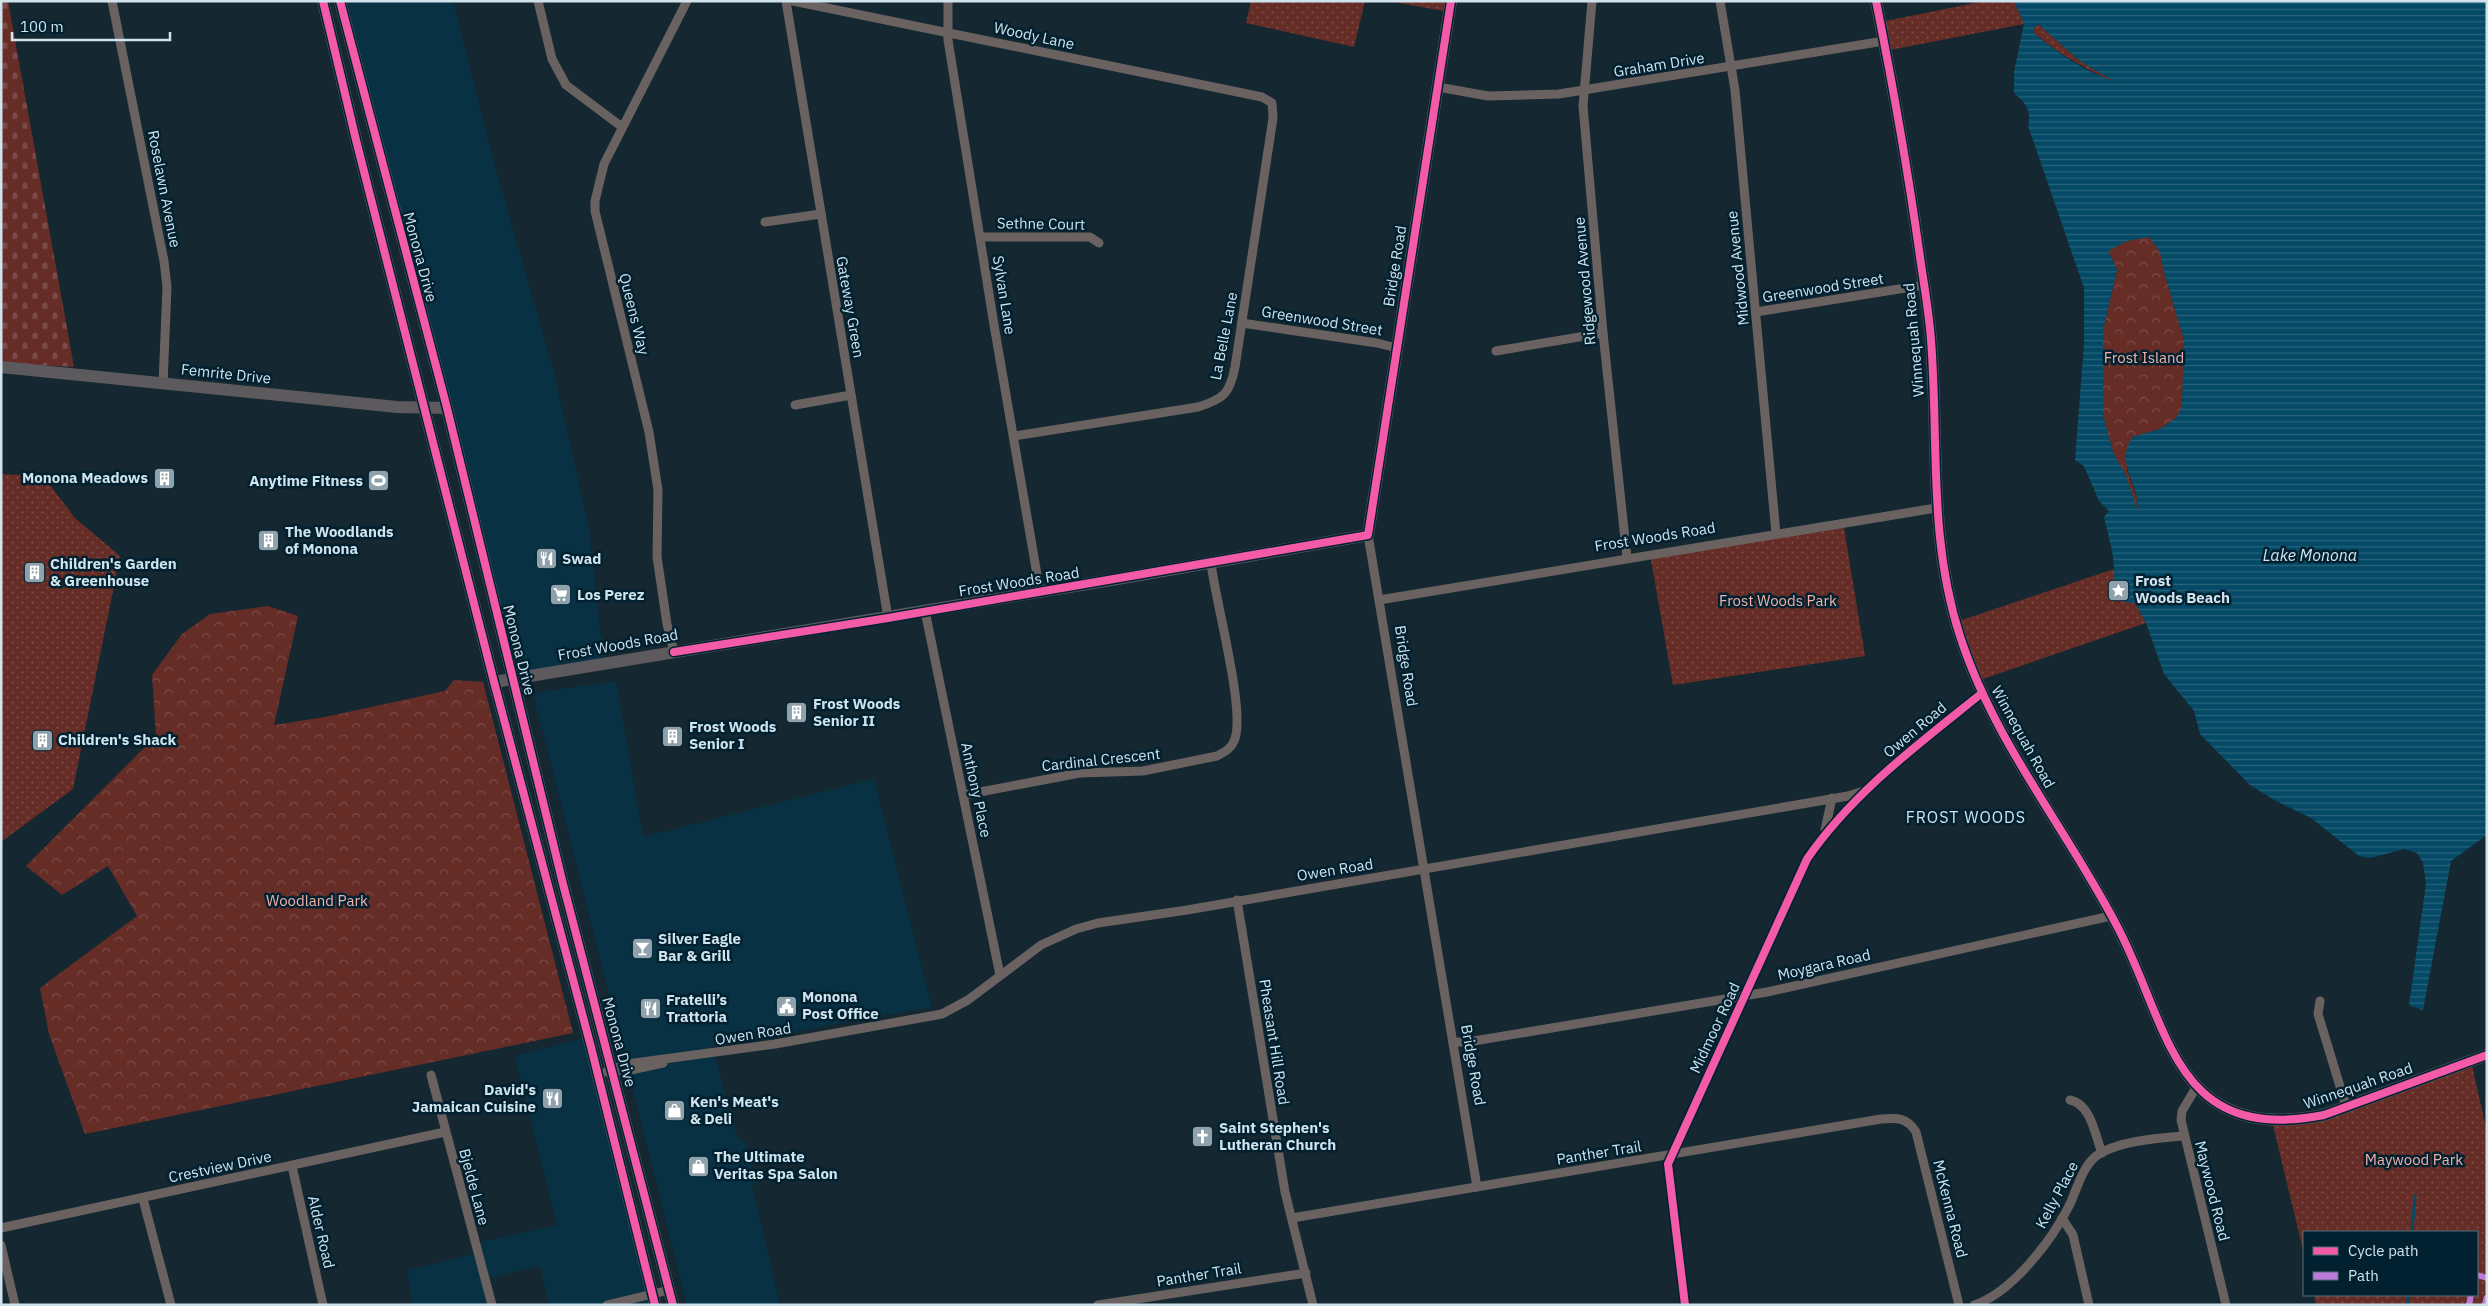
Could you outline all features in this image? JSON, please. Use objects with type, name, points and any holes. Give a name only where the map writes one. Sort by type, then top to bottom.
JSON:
[{"type":"street","name":"Roselawn Avenue","points":[[112,1],[164,261],[167,287],[163,384]]},
{"type":"street","name":"Monona Drive","points":[[323,1],[356,140],[653,1299]]},
{"type":"street","name":"Monona Drive","points":[[340,1],[447,408],[512,679],[673,1305]]},
{"type":"street","points":[[538,1],[552,59],[566,85],[622,127]]},
{"type":"street","name":"Queens Way","points":[[674,652],[667,624],[657,557],[658,490],[649,432],[595,211],[600,174],[687,1]]},
{"type":"street","name":"Gateway Green","points":[[786,1],[888,618]]},
{"type":"street","name":"Woody Lane","points":[[793,1],[1262,97],[1268,101]]},
{"type":"street","name":"Sylvan Lane","points":[[948,1],[947,33],[994,325],[1040,592]]},
{"type":"street","name":"Bridge Road","points":[[1451,1],[1368,535],[1478,1187]]},
{"type":"street","name":"Ridgewood Avenue","points":[[1592,1],[1583,91],[1603,333],[1627,558]]},
{"type":"street","name":"Midwood Avenue","points":[[1720,1],[1732,67],[1776,534]]},
{"type":"street","name":"Winnequah Road","points":[[1876,1],[1924,284],[1931,344],[1936,508],[1940,550],[1952,612],[1982,693],[1996,724],[2127,946],[2173,1056],[2197,1086],[2224,1107],[2272,1121],[2296,1120],[2324,1115],[2487,1055]]},
{"type":"street","name":"Graham Drive","points":[[1438,88],[1488,96],[1527,96],[1583,91],[1884,41]]},
{"type":"street","name":"La Belle Lane","points":[[1014,436],[1198,407],[1218,400],[1232,384],[1273,118],[1272,104],[1268,101]]},
{"type":"street","points":[[764,222],[820,214]]},
{"type":"street","name":"Sethne Court","points":[[981,237],[1090,238],[1100,243]]},
{"type":"street","name":"Greenwood Street","points":[[1756,312],[1924,284]]},
{"type":"street","name":"Greenwood Street","points":[[1242,323],[1377,343],[1397,348]]},
{"type":"street","points":[[1496,351],[1603,333]]},
{"type":"street","name":"Femrite Drive","points":[[1,367],[426,409],[447,408]]},
{"type":"street","points":[[795,405],[851,395]]},
{"type":"street","name":"Frost Woods Road","points":[[1379,600],[1936,508]]},
{"type":"street","name":"Frost Woods Road","points":[[494,682],[888,618],[1368,535]]},
{"type":"street","name":"Cardinal Crescent","points":[[964,795],[1080,773],[1151,770],[1217,756],[1227,751],[1234,742],[1237,730],[1237,705],[1211,563]]},
{"type":"street","name":"Anthony Place","points":[[925,611],[1000,975]]},
{"type":"street","name":"Owen Road","points":[[596,1075],[614,1070],[626,1071],[682,1058],[820,1037],[942,1014],[968,1000],[1041,944],[1078,928],[1098,922],[1706,822],[1867,790],[1909,751],[1982,693]]},
{"type":"street","name":"Midmoor Road","points":[[1685,1305],[1668,1171],[1671,1155],[1807,859],[1825,832],[1867,790]]},
{"type":"street","name":"Midmoor Road","points":[[1825,832],[1832,798]]},
{"type":"street","name":"Pheasant Hill Road","points":[[1237,900],[1282,1173],[1313,1305]]},
{"type":"street","name":"Moygara Road","points":[[1453,1042],[1468,1042],[1746,995],[2111,916]]},
{"type":"street","points":[[2320,1001],[2318,1014],[2346,1106]]},
{"type":"street","name":"Bjelde Lane","points":[[431,1075],[492,1305]]},
{"type":"street","name":"Maywood Road","points":[[2197,1086],[2182,1112],[2181,1120],[2226,1305]]},
{"type":"street","points":[[2070,1100],[2080,1104],[2086,1111],[2102,1153]]},
{"type":"street","name":"Panther Trail","points":[[1292,1218],[1881,1119],[1904,1119],[1909,1123]]},
{"type":"street","name":"McKenna Road","points":[[1909,1123],[1916,1132],[1921,1146],[1959,1305]]},
{"type":"street","name":"Crestview Drive","points":[[1,1228],[445,1132]]},
{"type":"street","name":"Kelly Place","points":[[1974,1305],[1994,1294],[2043,1247],[2062,1218],[2091,1161],[2102,1153],[2126,1144],[2184,1136]]},
{"type":"street","name":"Alder Road","points":[[292,1166],[323,1305]]},
{"type":"street","points":[[143,1198],[171,1305]]},
{"type":"street","points":[[2062,1218],[2073,1235],[2089,1305]]},
{"type":"street","points":[[1,1246],[15,1305]]},
{"type":"street","name":"Panther Trail","points":[[1098,1305],[1306,1273]]},
{"type":"street","points":[[607,1305],[653,1299],[669,1290]]},
{"type":"street","points":[[1162,1294],[1164,1305]]},
{"type":"shaded area","points":[[340,1],[453,1],[496,170],[554,373],[589,528],[604,663],[512,679]]},
{"type":"shaded area","points":[[616,681],[643,837],[874,779],[932,1007],[712,1046],[739,1141],[745,1140],[756,1184],[752,1185],[780,1305],[687,1305],[534,697],[535,693]]},
{"type":"shaded area","points":[[588,1037],[655,1305],[549,1305],[540,1266],[486,1279],[492,1305],[412,1305],[407,1270],[478,1253],[476,1243],[557,1225],[515,1056]]},
{"type":"green space","points":[[1,1],[8,1],[74,367],[1,363]]},
{"type":"green space","points":[[1251,1],[1365,1],[1354,47],[1246,23]]},
{"type":"green space","points":[[1389,1],[1451,1],[1449,12]]},
{"type":"green space","points":[[1985,1],[2014,1],[2024,24],[1890,50],[1880,22]]},
{"type":"green space","points":[[2038,24],[2080,61],[2122,86],[2076,62],[2044,41],[2034,33],[2034,28]]},
{"type":"green space","name":"Frost Island","points":[[2149,236],[2160,252],[2184,340],[2182,407],[2176,418],[2160,429],[2133,437],[2127,470],[2139,504],[2138,513],[2126,476],[2113,452],[2103,415],[2103,330],[2117,270],[2108,250],[2127,241]]},
{"type":"green space","points":[[1,474],[43,476],[75,518],[120,556],[73,789],[1,842]]},
{"type":"green space","name":"Frost Woods Park","points":[[1843,522],[1865,656],[1673,685],[1650,554]]},
{"type":"green space","points":[[2114,569],[2115,599],[2135,603],[2146,623],[1977,681],[1959,621]]},
{"type":"green space","name":"Woodland Park","points":[[268,606],[298,616],[274,725],[325,717],[445,691],[454,680],[483,682],[573,1033],[85,1134],[49,1034],[40,988],[137,916],[108,866],[62,895],[26,866],[156,736],[152,675],[182,634],[210,614]]},
{"type":"green space","name":"Maywood Park","points":[[2471,1061],[2487,1132],[2487,1305],[2316,1305],[2314,1296],[2478,1296],[2478,1231],[2303,1231],[2303,1250],[2272,1121],[2296,1120]]},
{"type":"water","name":"Lake Monona","points":[[2014,1],[2487,1],[2487,835],[2451,861],[2423,1010],[2409,1005],[2426,884],[2423,863],[2417,853],[2404,849],[2371,858],[2359,856],[2311,818],[2276,801],[2250,785],[2200,734],[2194,711],[2164,674],[2146,623],[2135,603],[2125,602],[2109,594],[2114,576],[2114,566],[2104,517],[2109,511],[2099,501],[2084,466],[2075,460],[2084,344],[2084,288],[2028,126],[2029,116],[2027,107],[2014,93],[2014,72],[2024,24]],"holes":[[[2038,24],[2080,61],[2115,82],[2072,61],[2053,48],[2034,33],[2034,28]],[[2149,237],[2160,252],[2184,340],[2182,407],[2176,418],[2160,429],[2132,437],[2129,444],[2126,452],[2127,467],[2137,497],[2138,511],[2126,476],[2113,452],[2103,415],[2103,330],[2117,270],[2108,251],[2127,241]]]},
{"type":"waterway","points":[[2412,1231],[2415,1196]]},
{"type":"waterway","points":[[2408,1296],[2408,1305]]},
{"type":"marked path","points":[[2478,1275],[2487,1278]]},
{"type":"marked path","points":[[2469,1305],[2471,1296]]},
{"type":"marked path","points":[[2485,1305],[2487,1296]]},
{"type":"cycle path","points":[[323,1],[356,140],[494,682],[591,1047],[655,1305]]},
{"type":"cycle path","points":[[340,1],[447,408],[563,884],[673,1305]]},
{"type":"cycle path","points":[[674,652],[888,618],[1368,535],[1451,1]]},
{"type":"cycle path","points":[[1876,1],[1905,161],[1928,309],[1933,378],[1939,526],[1943,563],[1960,636],[1974,675],[2011,748],[2076,854],[2117,926],[2166,1038],[2183,1069],[2206,1095],[2235,1112],[2274,1120],[2324,1115],[2487,1055]]},
{"type":"cycle path","points":[[1685,1305],[1668,1164],[1807,859],[1825,835],[1866,790],[1982,693]]},
{"type":"place","name":"Monona Meadows","points":[[164,478]]},
{"type":"place","name":"Anytime Fitness","points":[[379,481]]},
{"type":"place","name":"The Woodlands of Monona","points":[[269,541]]},
{"type":"place","name":"Swad","points":[[546,559]]},
{"type":"place","name":"Children's Garden & Greenhouse","points":[[34,573]]},
{"type":"place","name":"Frost Woods Beach","points":[[2119,590]]},
{"type":"place","name":"Los Perez","points":[[561,595]]},
{"type":"place","name":"Frost Woods Senior II","points":[[797,713]]},
{"type":"place","name":"Frost Woods Senior I","points":[[673,736]]},
{"type":"place","name":"Children's Shack","points":[[42,740]]},
{"type":"place","name":"Silver Eagle Bar & Grill","points":[[642,948]]},
{"type":"place","name":"Monona Post Office","points":[[786,1006]]},
{"type":"place","name":"Fratelli’s Trattoria","points":[[650,1009]]},
{"type":"place","name":"David's Jamaican Cuisine","points":[[552,1099]]},
{"type":"place","name":"Ken's Meat's & Deli","points":[[674,1111]]},
{"type":"place","name":"Saint Stephen's Lutheran Church","points":[[1203,1137]]},
{"type":"place","name":"The Ultimate Veritas Spa Salon","points":[[698,1166]]},
{"type":"district","name":"FROST WOODS","points":[[1966,817]]}]
